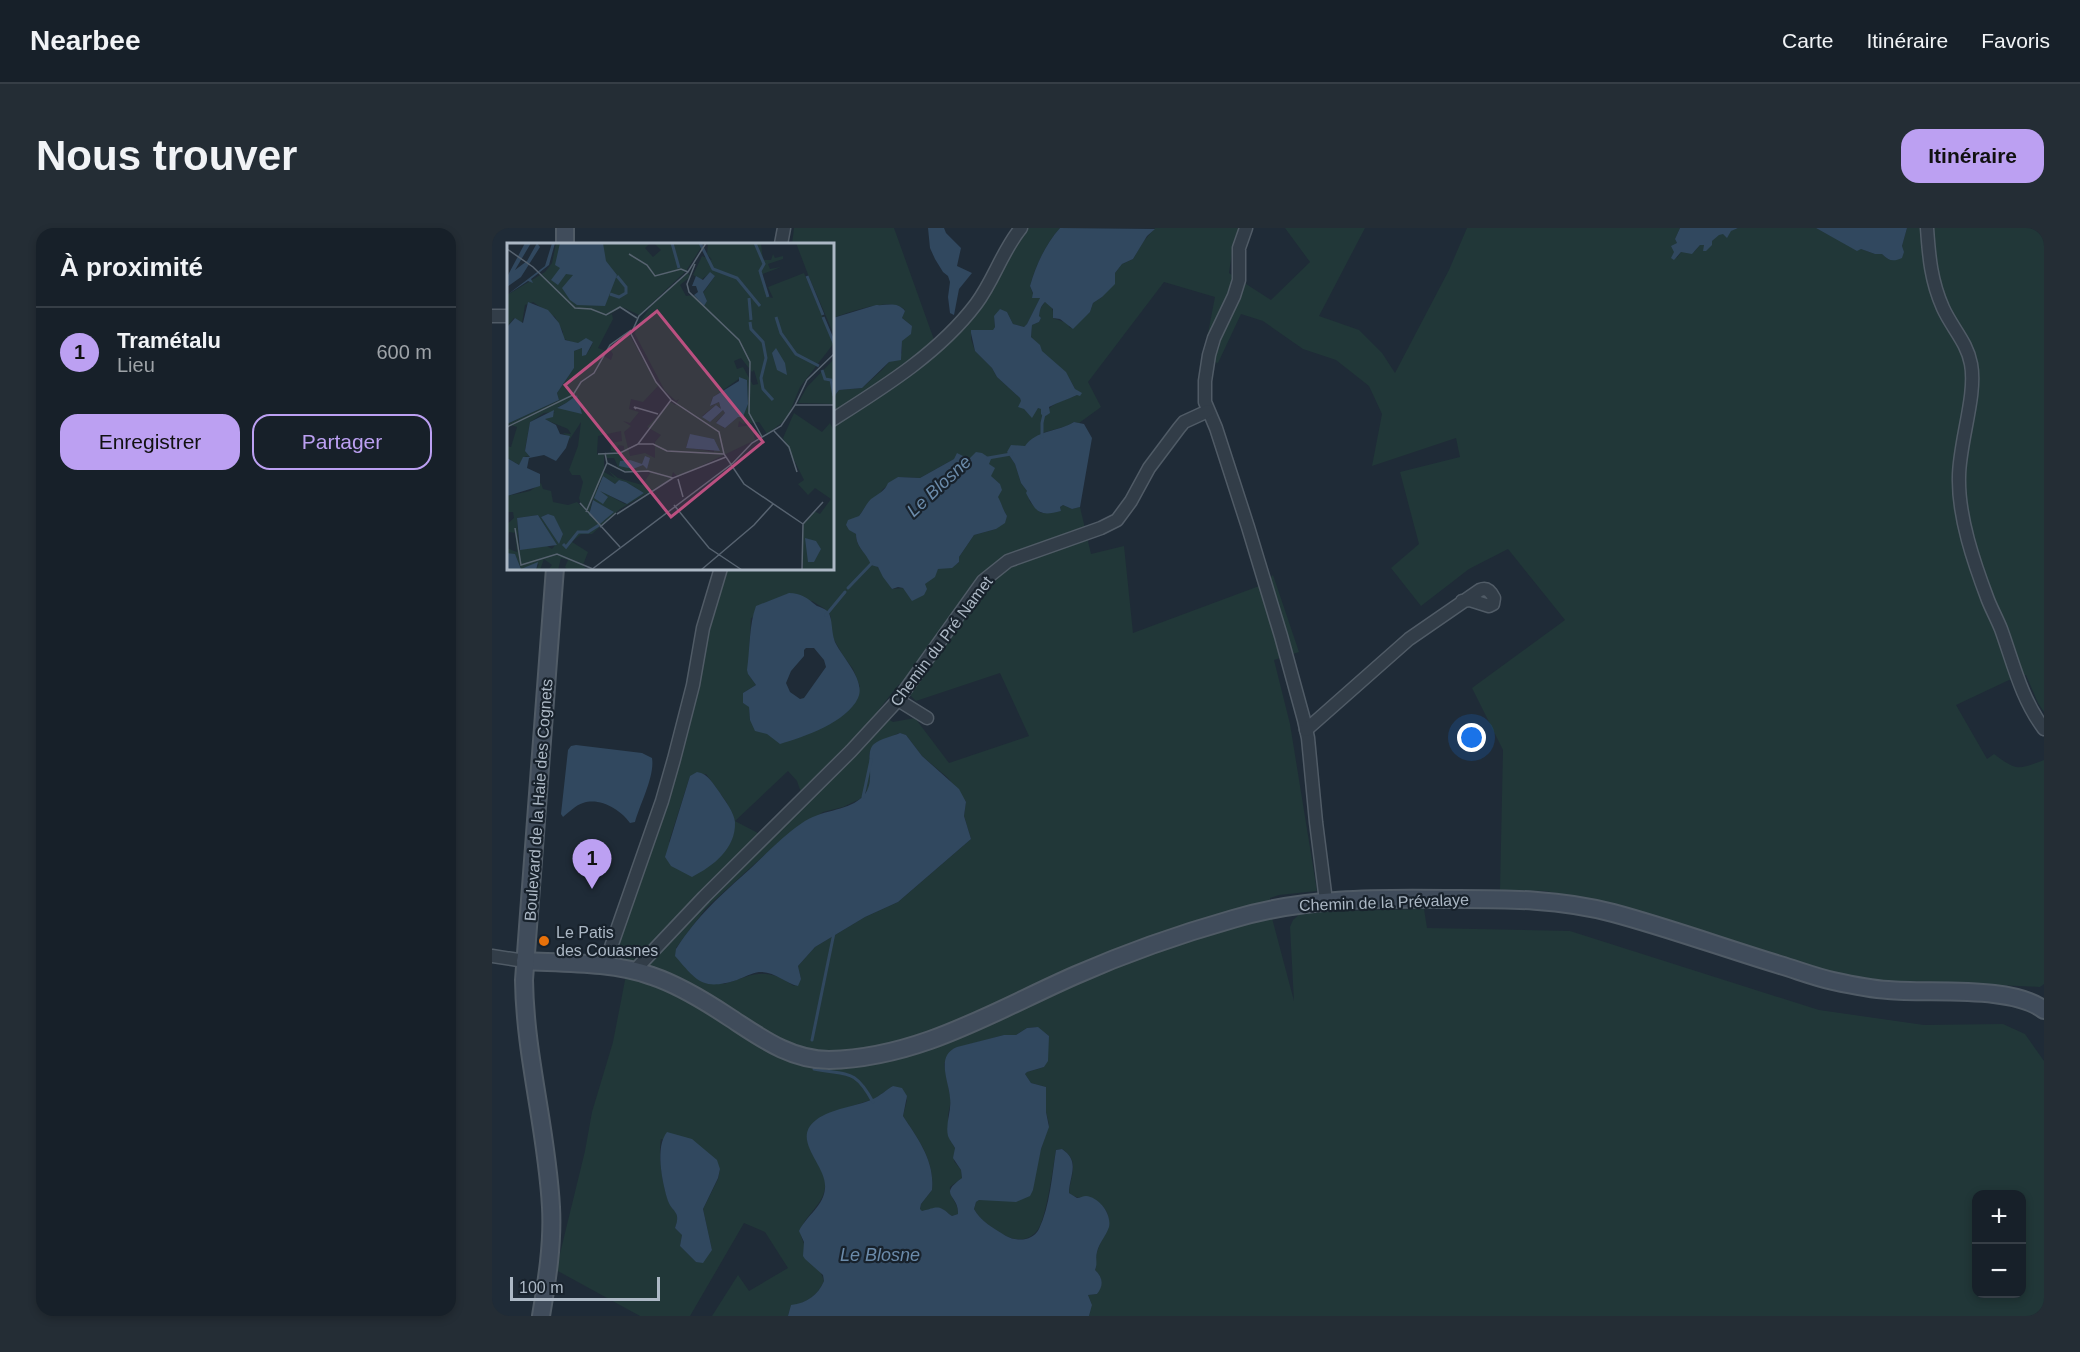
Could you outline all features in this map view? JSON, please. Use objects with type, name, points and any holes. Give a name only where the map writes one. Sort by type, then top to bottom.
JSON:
[{"type":"street","points":[[781,243],[784,228]]},
{"type":"street","points":[[834,419],[904,373],[955,328],[977,304],[1012,238],[1021,228]]},
{"type":"street","points":[[1246,228],[1240,239],[1239,280],[1214,338],[1209,355],[1204,393],[1281,636],[1306,730],[1326,901]]},
{"type":"street","points":[[1926,228],[1931,275],[1944,309],[1965,343],[1971,366],[1971,388],[1959,473],[1961,510],[1982,584],[2000,627],[2022,693],[2044,729]]},
{"type":"street","name":"Chemin du Pré Namet","points":[[642,973],[704,897],[851,751],[898,700],[972,595],[995,570],[1021,555],[1101,528],[1117,519],[1131,501],[1149,468],[1184,422],[1208,411]]},
{"type":"street","name":"Boulevard de la Haie des Cognets","points":[[541,1316],[549,1261],[551,1209],[546,1152],[525,1018],[525,961],[555,570]]},
{"type":"street","points":[[604,967],[668,780],[693,685],[703,628],[720,570]]},
{"type":"street","points":[[1306,730],[1420,625],[1462,601]]},
{"type":"street","points":[[898,700],[927,718]]},
{"type":"street","name":"Chemin de la Prévalaye","points":[[525,961],[604,967],[642,973],[691,994],[762,1040],[785,1051],[802,1057],[825,1060],[850,1059],[901,1050],[940,1037],[983,1020],[1076,975],[1234,918],[1284,905],[1326,901],[1540,900],[1611,912],[1831,981],[1885,990],[1998,994],[2025,999],[2043,1006]]},
{"type":"street","points":[[492,956],[525,961]]},
{"type":"green space","points":[[794,228],[894,228],[937,348],[986,301],[1001,271],[1028,228],[1060,228],[1045,248],[1032,278],[1030,286],[1033,294],[1040,298],[1027,324],[1024,327],[1013,324],[1007,312],[994,316],[993,330],[971,330],[975,351],[992,368],[997,377],[1020,398],[1024,409],[1029,414],[1038,408],[1048,410],[1077,395],[1067,376],[1042,352],[1031,337],[1032,325],[1039,322],[1041,318],[1038,314],[1042,305],[1045,302],[1050,305],[1053,318],[1067,323],[1070,328],[1090,312],[1093,303],[1102,297],[1115,273],[1122,264],[1133,259],[1155,228],[1239,228],[1234,240],[1229,273],[1271,300],[1310,262],[1285,228],[1365,228],[1319,316],[1359,330],[1382,353],[1395,373],[1449,270],[1467,228],[1680,228],[1675,239],[1677,243],[1674,252],[1677,258],[1681,252],[1694,252],[1700,245],[1712,245],[1712,241],[1719,234],[1738,228],[1816,228],[1857,250],[1882,254],[1888,259],[1902,246],[1907,228],[2044,228],[2044,712],[2026,675],[2009,680],[1956,705],[1987,759],[1994,754],[2008,764],[2018,767],[2044,760],[2044,984],[2040,987],[1884,983],[1830,973],[1615,904],[1545,891],[1500,890],[1503,750],[1472,688],[1565,620],[1508,549],[1469,569],[1421,606],[1391,568],[1419,544],[1400,472],[1460,457],[1456,438],[1372,466],[1382,414],[1369,386],[1336,360],[1303,349],[1263,321],[1241,314],[1218,363],[1203,359],[1215,297],[1164,282],[1088,382],[1101,407],[1079,423],[1074,422],[1042,433],[1025,446],[1007,452],[1015,464],[1030,502],[1041,513],[1061,511],[1060,507],[1063,505],[1072,509],[1080,507],[1091,554],[1124,546],[1133,633],[1262,585],[1273,575],[1299,652],[1274,660],[1290,724],[1317,891],[1270,898],[1272,918],[1294,1001],[1290,927],[1293,920],[1302,912],[1424,909],[1427,928],[1570,931],[1819,1010],[1924,1025],[2003,1024],[2025,1034],[2044,1061],[2044,1316],[1089,1316],[1092,1305],[1088,1295],[1097,1294],[1101,1285],[1100,1276],[1095,1270],[1096,1256],[1108,1225],[1108,1219],[1103,1207],[1096,1201],[1069,1193],[1073,1164],[1068,1154],[1062,1149],[1056,1150],[1049,1194],[1040,1227],[1026,1239],[1014,1239],[992,1228],[974,1209],[979,1200],[1033,1190],[1036,1165],[1049,1124],[1046,1112],[1046,1087],[1031,1083],[1025,1074],[1044,1067],[1049,1036],[1036,1027],[1027,1028],[1016,1035],[1004,1035],[953,1049],[944,1064],[951,1101],[948,1115],[950,1140],[955,1148],[954,1161],[961,1170],[962,1178],[950,1187],[958,1214],[952,1216],[939,1208],[920,1210],[921,1204],[932,1190],[931,1169],[924,1151],[903,1116],[907,1100],[893,1086],[874,1099],[830,1113],[815,1121],[807,1140],[824,1175],[825,1187],[824,1194],[803,1224],[801,1235],[824,1281],[811,1298],[791,1306],[788,1316],[712,1316],[738,1275],[749,1291],[788,1268],[765,1232],[744,1223],[690,1316],[640,1316],[556,1270],[585,1151],[592,1112],[613,1042],[626,975],[607,963],[662,793],[717,570],[834,570],[834,397],[839,390],[862,388],[902,353],[902,341],[912,326],[902,318],[905,310],[899,306],[891,304],[870,306],[834,318],[834,243],[792,243]],"holes":[[[954,459],[969,459],[1000,484],[997,497],[1007,516],[996,529],[974,535],[959,557],[959,563],[938,569],[925,584],[909,594],[903,588],[892,589],[878,568],[860,548],[856,534],[846,525],[859,516],[868,503],[880,495],[882,490],[898,477],[920,478]],[[812,601],[825,609],[831,617],[831,634],[853,669],[860,687],[750,720],[749,706],[743,703],[743,693],[756,685],[748,674],[751,618]],[[1000,673],[1029,736],[949,763],[915,718],[893,722],[877,712],[899,684],[916,701]],[[899,733],[906,735],[922,756],[948,778],[966,802],[964,816],[971,839],[898,902],[865,917],[815,947],[798,966],[801,979],[794,986],[767,974],[752,975],[724,984],[676,948],[706,908],[779,842],[823,812],[843,807],[860,799],[868,789],[872,771],[869,754],[875,744]],[[788,771],[797,781],[805,804],[769,839],[735,821]],[[706,774],[727,803],[732,840],[727,847],[669,842],[690,776]],[[661,1139],[720,1169],[718,1179],[703,1209],[712,1250],[696,1262],[680,1246],[682,1235],[675,1228],[677,1214],[669,1202],[661,1168]]]},
{"type":"water","points":[[928,228],[944,228],[961,248],[957,266],[972,273],[959,289],[954,315],[950,313],[948,297],[950,282],[930,248]]},
{"type":"water","points":[[1060,228],[1155,229],[1147,236],[1133,259],[1122,264],[1115,273],[1115,284],[1093,303],[1090,312],[1073,329],[1060,319],[1053,318],[1053,309],[1045,302],[1042,305],[1039,316],[1041,318],[1039,322],[1032,325],[1031,337],[1040,345],[1042,351],[1066,372],[1075,389],[1082,393],[1080,396],[1077,395],[1049,407],[1050,413],[1044,417],[1041,409],[1038,408],[1032,418],[1024,409],[1018,407],[1020,398],[997,377],[992,368],[975,351],[971,330],[993,330],[994,316],[1000,309],[1007,312],[1013,324],[1024,327],[1027,324],[1040,298],[1032,298],[1033,293],[1030,286],[1032,278],[1045,248]]},
{"type":"water","points":[[1680,228],[1738,228],[1731,231],[1727,238],[1723,234],[1719,235],[1706,251],[1703,251],[1704,245],[1700,245],[1692,254],[1681,252],[1674,260],[1671,258],[1674,252],[1671,246],[1677,243],[1675,239]]},
{"type":"water","points":[[1816,228],[1907,228],[1902,246],[1904,252],[1902,258],[1894,260],[1882,254],[1861,249],[1857,251]]},
{"type":"water","points":[[876,305],[899,306],[905,311],[902,318],[912,326],[911,334],[902,341],[901,360],[889,362],[862,388],[839,390],[834,397],[834,318]]},
{"type":"water","points":[[1074,422],[1084,424],[1092,438],[1080,507],[1072,509],[1063,505],[1060,507],[1061,511],[1043,513],[1036,509],[1029,499],[1015,464],[1007,452],[1011,445],[1025,446],[1041,434]]},
{"type":"water","points":[[976,452],[991,459],[989,464],[995,468],[991,476],[1000,484],[1002,490],[998,497],[1007,516],[1005,523],[996,529],[974,535],[959,557],[959,562],[952,568],[938,569],[935,577],[925,584],[927,589],[924,595],[912,601],[903,588],[892,589],[878,567],[871,565],[856,539],[856,534],[846,525],[848,520],[859,516],[871,499],[898,477],[920,478],[954,459],[957,453],[969,459]]},
{"type":"water","points":[[793,593],[804,596],[826,610],[830,616],[836,644],[859,684],[858,698],[845,714],[812,733],[780,744],[767,734],[755,731],[750,720],[749,707],[743,703],[743,693],[756,685],[747,670],[756,606]],"holes":[[[814,648],[824,660],[826,667],[804,698],[800,699],[790,692],[786,683],[791,671],[804,656],[804,650]]]},
{"type":"water","points":[[900,733],[906,735],[922,756],[959,789],[966,802],[964,816],[971,839],[898,902],[865,917],[815,947],[798,966],[801,979],[798,986],[764,972],[725,983],[708,984],[701,982],[689,972],[675,956],[676,949],[701,916],[795,828],[817,815],[848,806],[860,799],[869,785],[870,755],[874,744]]},
{"type":"water","points":[[571,746],[642,753],[652,758],[649,781],[635,822],[630,823],[616,809],[596,802],[580,804],[563,817],[561,814],[568,750]]},
{"type":"water","points":[[697,772],[708,777],[713,783],[733,814],[735,822],[732,840],[722,856],[708,868],[692,877],[671,866],[665,857],[690,776]]},
{"type":"water","name":"Le Blosne","points":[[1038,1027],[1049,1036],[1048,1061],[1044,1067],[1025,1074],[1031,1083],[1046,1087],[1046,1112],[1049,1127],[1041,1149],[1033,1190],[1030,1196],[1016,1202],[979,1200],[974,1209],[984,1221],[1006,1236],[1020,1240],[1033,1236],[1039,1229],[1046,1210],[1056,1150],[1062,1149],[1068,1154],[1073,1164],[1069,1193],[1077,1198],[1086,1196],[1096,1199],[1104,1207],[1109,1222],[1108,1230],[1096,1257],[1095,1270],[1100,1276],[1102,1285],[1097,1294],[1088,1295],[1092,1305],[1089,1316],[788,1316],[791,1305],[811,1298],[824,1281],[823,1275],[803,1256],[804,1242],[799,1231],[822,1200],[825,1188],[821,1170],[808,1144],[809,1128],[822,1116],[866,1102],[893,1086],[902,1088],[907,1096],[903,1116],[924,1151],[931,1169],[932,1190],[921,1204],[920,1209],[922,1211],[939,1208],[952,1216],[958,1214],[956,1202],[950,1192],[951,1188],[962,1178],[961,1170],[953,1158],[955,1148],[947,1131],[950,1103],[945,1070],[946,1056],[957,1047],[1004,1035],[1016,1035],[1027,1028]]},
{"type":"water","points":[[667,1132],[692,1139],[717,1160],[720,1169],[703,1209],[712,1250],[703,1263],[696,1262],[680,1246],[682,1235],[675,1228],[677,1215],[667,1198],[660,1155],[663,1138]]},
{"type":"waterway","name":"Le Blosne","points":[[1042,437],[1044,414]]},
{"type":"waterway","name":"Le Blosne","points":[[988,458],[1011,454]]},
{"type":"waterway","name":"Le Blosne","points":[[848,588],[872,563]]},
{"type":"waterway","name":"Le Blosne","points":[[826,615],[845,592]]},
{"type":"waterway","name":"Le Blosne","points":[[863,797],[871,760]]},
{"type":"waterway","name":"Le Blosne","points":[[812,1040],[834,933]]},
{"type":"waterway","name":"Le Blosne","points":[[814,1069],[842,1073],[855,1078],[873,1102]]},
{"type":"place","name":"Tramétalu","points":[[592,889]]},
{"type":"place","name":"Le Patis des Couasnes","points":[[544,941]]}]
